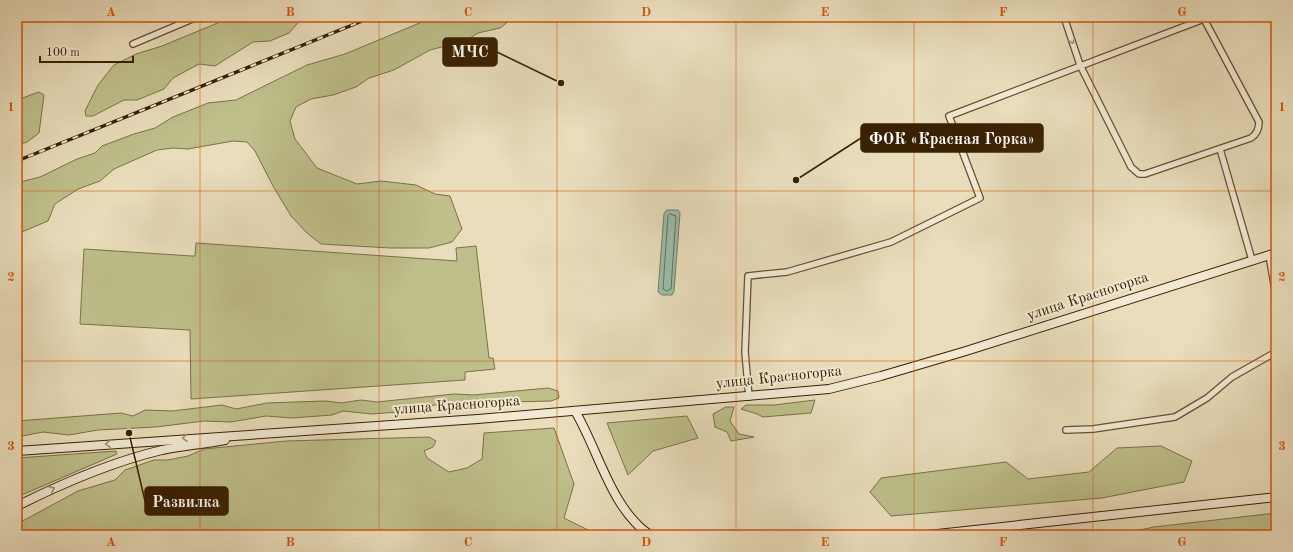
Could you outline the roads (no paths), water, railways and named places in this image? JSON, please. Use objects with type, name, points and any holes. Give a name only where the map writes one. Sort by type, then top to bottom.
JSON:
[{"type":"main road","name":"улица Красногорка","points":[[266,434],[575,411],[829,389],[881,376],[1273,254]]},
{"type":"main road","points":[[575,411],[583,424],[617,497],[644,531],[650,535]]},
{"type":"main road","points":[[17,451],[266,434]]},
{"type":"main road","points":[[17,506],[82,476],[141,456],[177,448],[266,434]]},
{"type":"main road","points":[[928,535],[1276,497]]},
{"type":"street","points":[[133,44],[197,17]]},
{"type":"street","points":[[749,397],[745,345],[748,276],[787,272],[891,242],[980,198],[949,116],[1080,65],[1203,18],[1259,122],[1256,134],[1251,138],[1220,150],[1145,174],[1134,171],[1080,65],[1064,17]]},
{"type":"street","points":[[1220,150],[1252,260]]},
{"type":"street","points":[[1273,254],[1276,296]]},
{"type":"street","points":[[1066,430],[1093,429],[1175,417],[1207,398],[1232,377],[1276,352]]},
{"type":"water","points":[[667,210],[678,210],[680,213],[674,291],[672,295],[662,295],[658,292],[664,213]]},
{"type":"railway","points":[[17,161],[372,17]]},
{"type":"place","name":"МЧС","points":[[561,83]]},
{"type":"place","name":"ФОК «Красная Горка»","points":[[796,180]]},
{"type":"place","name":"Развилка","points":[[129,433]]}]
